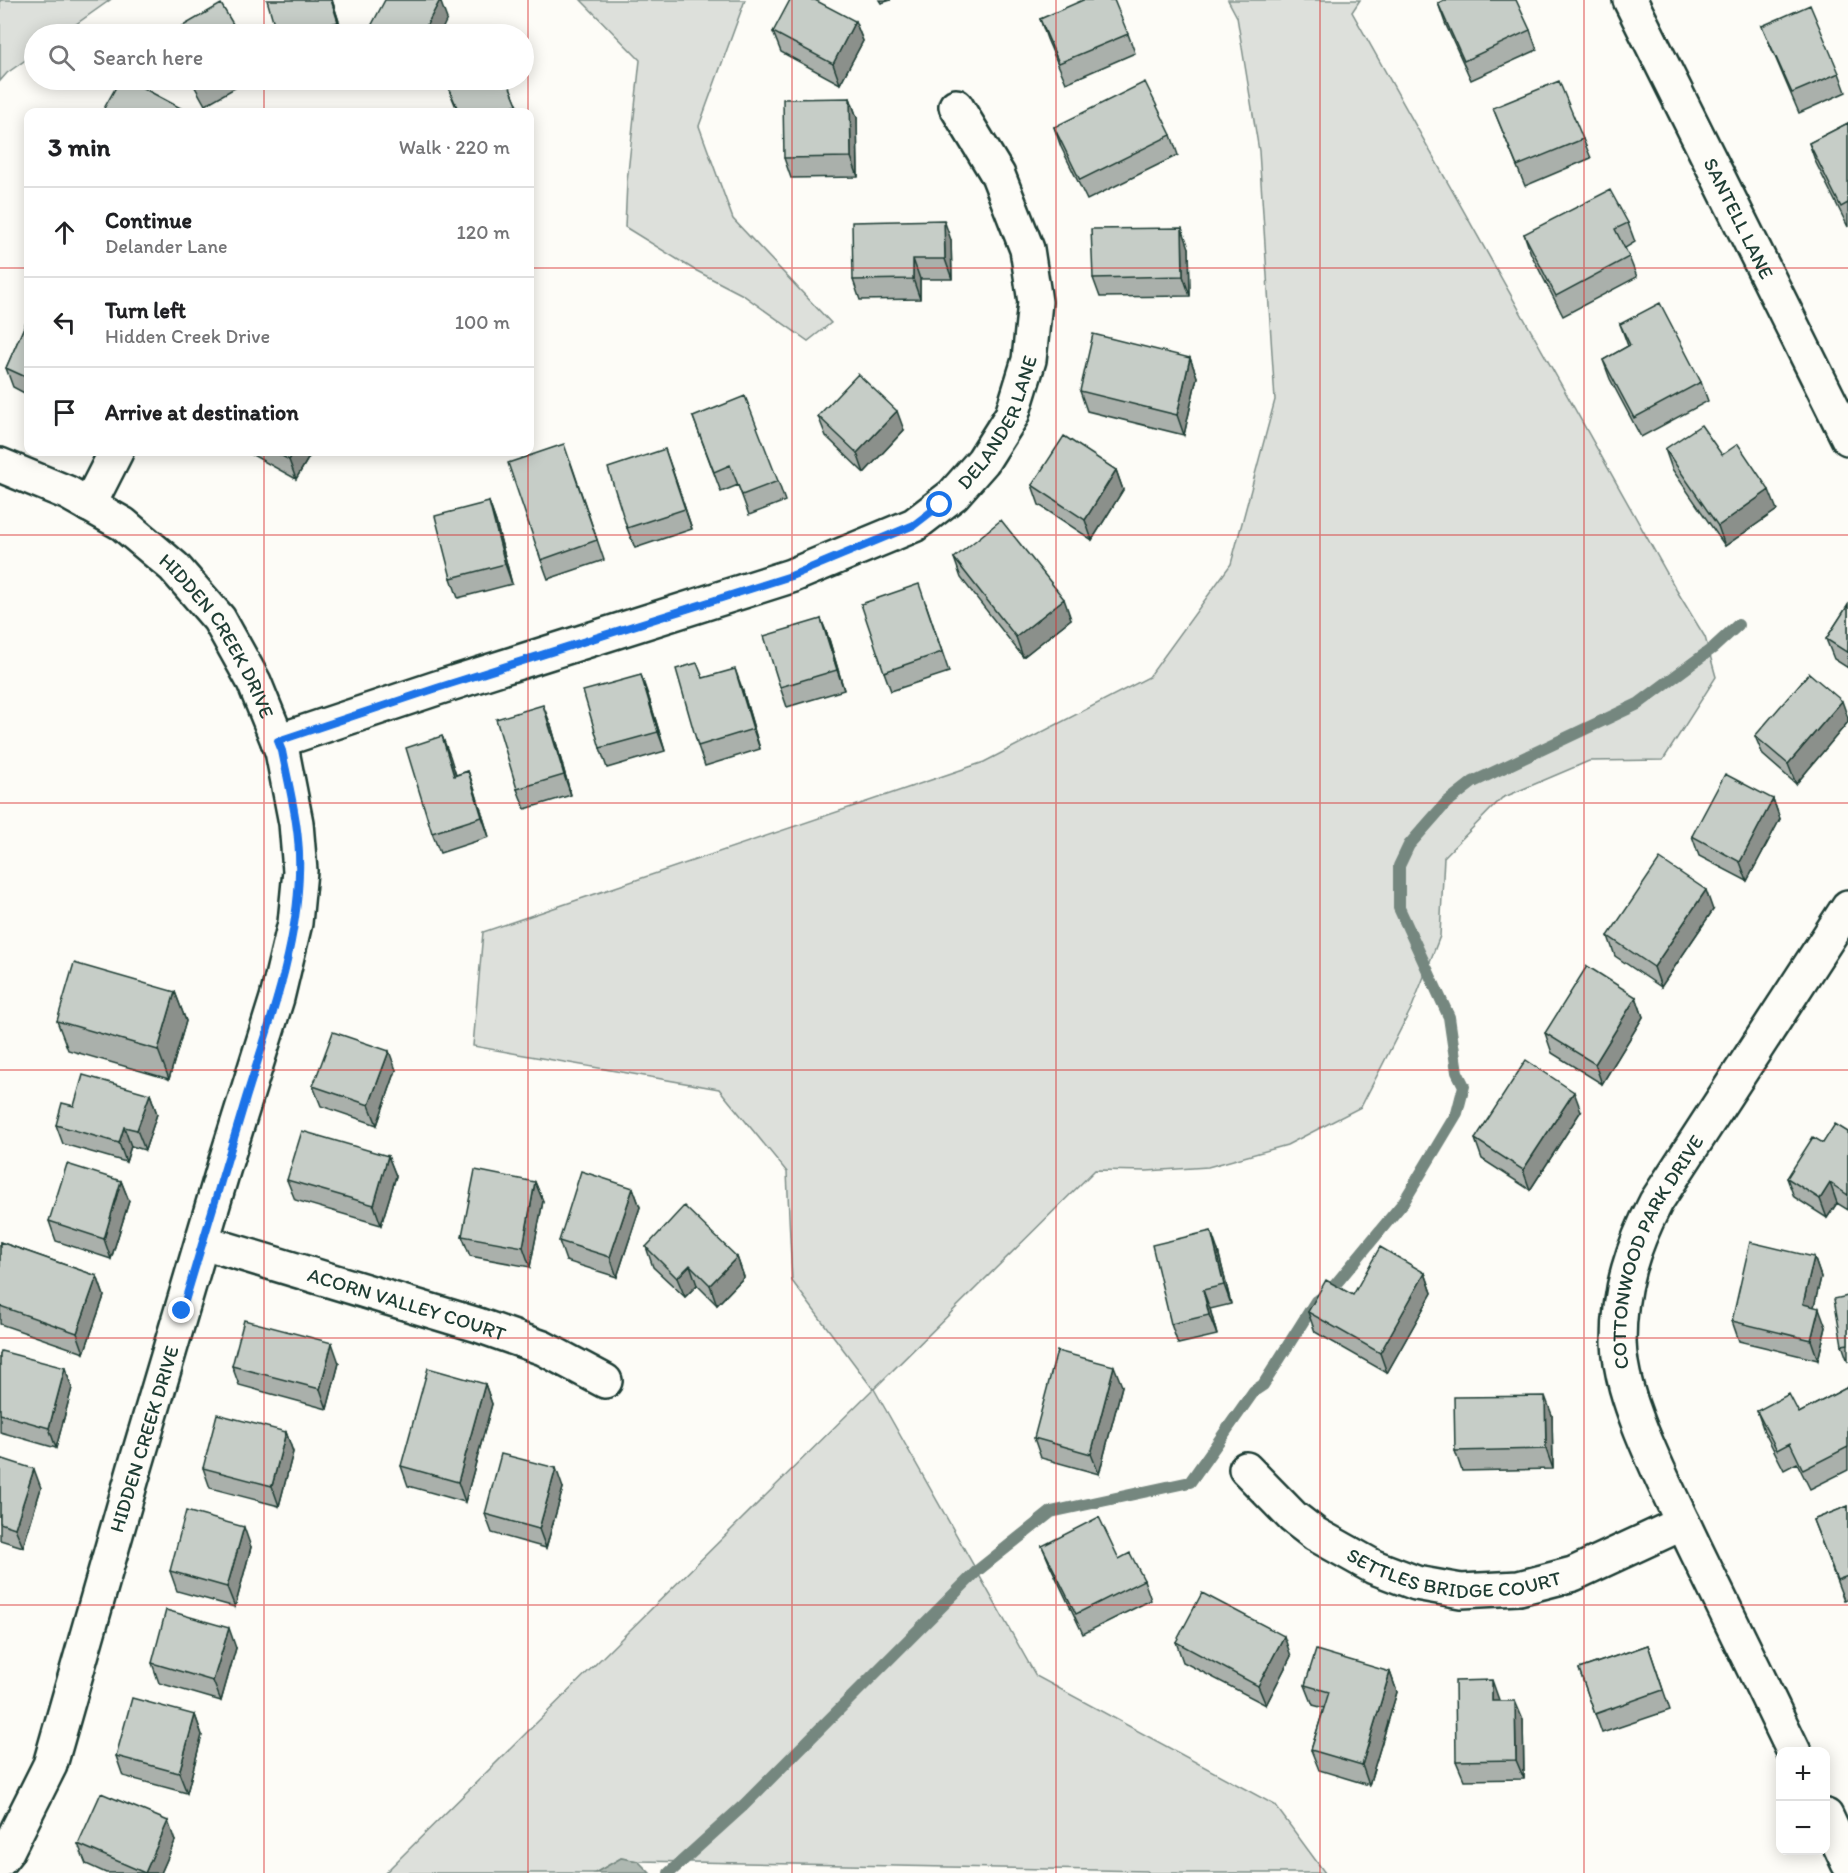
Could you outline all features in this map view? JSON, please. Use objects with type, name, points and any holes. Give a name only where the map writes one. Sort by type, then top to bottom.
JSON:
[{"type":"street","name":"SANTELL LANE","points":[[1630,0],[1848,438]]},
{"type":"street","name":"DELANDER LANE","points":[[278,741],[791,576],[914,525],[953,495],[983,461],[1012,415],[1029,360],[1035,302],[1027,249],[998,176],[956,106]]},
{"type":"street","points":[[89,505],[114,456]]},
{"type":"street","name":"HIDDEN CREEK DRIVE","points":[[0,465],[68,493],[123,524],[174,567],[219,620],[254,681],[282,751],[296,823],[300,871],[295,923],[277,999],[133,1475],[50,1765],[7,1851],[0,1860]]},
{"type":"street","name":"COTTONWOOD PARK DRIVE","points":[[1792,1747],[1655,1466],[1632,1407],[1619,1343],[1622,1296],[1632,1254],[1656,1202],[1848,907]]},
{"type":"street","name":"ACORN VALLEY COURT","points":[[203,1242],[478,1325],[543,1348],[605,1381]]},
{"type":"street","name":"SETTLES BRIDGE COURT","points":[[1246,1469],[1293,1517],[1315,1534],[1374,1567],[1416,1583],[1461,1591],[1519,1588],[1573,1574],[1683,1523]]},
{"type":"street","points":[[1830,1825],[1848,1863]]},
{"type":"shaded area","points":[[0,0],[110,0],[76,24],[24,24],[24,61],[0,81]]},
{"type":"shaded area","points":[[581,0],[745,0],[699,126],[733,219],[831,323],[808,341],[743,295],[693,269],[625,227],[627,182],[640,60]]},
{"type":"shaded area","points":[[1228,0],[1360,0],[1352,12],[1705,637],[1716,677],[1663,760],[1589,761],[1502,798],[1444,857],[1440,936],[1412,1007],[1361,1107],[1287,1145],[1208,1167],[1147,1171],[1095,1170],[874,1389],[1036,1676],[1275,1805],[1325,1873],[1149,1873],[1147,1871],[638,1861],[621,1858],[595,1873],[385,1873],[873,1389],[792,1281],[787,1172],[719,1089],[473,1046],[483,932],[984,762],[1149,677],[1231,564],[1275,400],[1259,151],[1237,17]]},
{"type":"shaded area","points":[[621,1858],[638,1861],[650,1873],[595,1873]]},
{"type":"building","points":[[267,0],[331,0],[338,22],[331,24],[274,24]]},
{"type":"building","points":[[385,0],[440,0],[427,24],[372,24]]},
{"type":"building","points":[[790,0],[815,0],[855,21],[833,64],[773,32]]},
{"type":"building","points":[[1083,0],[1114,0],[1128,34],[1059,63],[1040,19]]},
{"type":"building","points":[[1444,0],[1516,0],[1530,30],[1464,61],[1438,3]]},
{"type":"building","points":[[221,4],[233,24],[186,24]]},
{"type":"building","points":[[1810,5],[1839,73],[1792,93],[1762,26]]},
{"type":"building","points":[[1559,81],[1583,139],[1517,166],[1493,108]]},
{"type":"building","points":[[1145,82],[1171,135],[1080,180],[1054,127]]},
{"type":"building","points":[[114,90],[147,90],[180,108],[104,108]]},
{"type":"building","points":[[449,90],[511,90],[517,104],[508,108],[457,108]]},
{"type":"building","points":[[850,98],[851,157],[784,158],[783,99]]},
{"type":"building","points":[[1848,123],[1848,203],[1841,207],[1809,143]]},
{"type":"building","points":[[1610,190],[1628,223],[1615,229],[1629,257],[1556,296],[1524,234]]},
{"type":"building","points":[[944,220],[945,259],[913,259],[913,279],[853,280],[852,222]]},
{"type":"building","points":[[1182,228],[1183,276],[1093,278],[1091,229]]},
{"type":"building","points":[[1660,303],[1701,382],[1634,418],[1603,360],[1630,345],[1620,324]]},
{"type":"building","points":[[24,327],[24,376],[6,368]]},
{"type":"building","points":[[1093,334],[1190,358],[1177,415],[1080,391]]},
{"type":"building","points":[[858,374],[897,411],[857,453],[818,416]]},
{"type":"building","points":[[745,396],[778,481],[742,495],[730,465],[714,472],[693,417]]},
{"type":"building","points":[[1701,425],[1722,455],[1738,444],[1769,490],[1718,526],[1665,449]]},
{"type":"building","points":[[1064,436],[1116,470],[1085,520],[1032,485]]},
{"type":"building","points":[[564,444],[597,540],[541,560],[508,463]]},
{"type":"building","points":[[665,449],[685,509],[627,528],[608,468]]},
{"type":"building","points":[[489,502],[505,564],[451,578],[435,516]]},
{"type":"building","points":[[1001,520],[1064,599],[1016,637],[954,558]]},
{"type":"building","points":[[919,584],[942,652],[884,672],[861,604]]},
{"type":"building","points":[[1848,605],[1848,653],[1826,639]]},
{"type":"building","points":[[821,619],[837,670],[780,687],[764,636]]},
{"type":"building","points":[[697,663],[703,678],[735,669],[753,729],[698,746],[676,669]]},
{"type":"building","points":[[1809,673],[1842,701],[1788,764],[1755,736]]},
{"type":"building","points":[[641,675],[658,732],[600,748],[583,691]]},
{"type":"building","points":[[543,705],[564,775],[517,789],[496,719]]},
{"type":"building","points":[[442,736],[454,776],[468,771],[482,817],[432,833],[406,748]]},
{"type":"building","points":[[1725,774],[1773,799],[1740,862],[1692,836]]},
{"type":"building","points":[[1660,859],[1706,890],[1654,967],[1608,936]]},
{"type":"building","points":[[74,963],[175,992],[158,1050],[57,1021]]},
{"type":"building","points":[[1587,966],[1636,997],[1595,1064],[1545,1033]]},
{"type":"building","points":[[333,1032],[389,1051],[369,1105],[313,1086]]},
{"type":"building","points":[[1526,1060],[1574,1092],[1523,1170],[1475,1139]]},
{"type":"building","points":[[83,1075],[150,1094],[137,1130],[124,1127],[119,1143],[56,1125],[62,1103],[74,1106]]},
{"type":"building","points":[[1835,1124],[1848,1132],[1848,1195],[1830,1183],[1820,1199],[1787,1178],[1813,1137],[1823,1143]]},
{"type":"building","points":[[302,1131],[388,1156],[374,1205],[287,1180]]},
{"type":"building","points":[[67,1164],[121,1181],[104,1239],[49,1221]]},
{"type":"building","points":[[475,1170],[535,1182],[523,1247],[462,1236]]},
{"type":"building","points":[[581,1171],[633,1188],[610,1257],[559,1241]]},
{"type":"building","points":[[684,1206],[737,1257],[710,1285],[690,1265],[677,1278],[646,1247]]},
{"type":"building","points":[[1211,1231],[1224,1285],[1203,1290],[1209,1315],[1171,1324],[1152,1245]]},
{"type":"building","points":[[0,1242],[97,1276],[77,1333],[0,1306]]},
{"type":"building","points":[[1750,1242],[1814,1257],[1803,1304],[1819,1308],[1811,1340],[1732,1321]]},
{"type":"building","points":[[1380,1247],[1425,1273],[1380,1353],[1308,1312],[1326,1280],[1353,1295]]},
{"type":"building","points":[[1848,1296],[1848,1344],[1842,1345],[1834,1299]]},
{"type":"building","points":[[244,1320],[332,1343],[320,1389],[232,1366]]},
{"type":"building","points":[[1,1351],[65,1368],[49,1428],[0,1414]]},
{"type":"building","points":[[1057,1351],[1114,1366],[1091,1454],[1034,1438]]},
{"type":"building","points":[[428,1368],[485,1384],[458,1482],[401,1466]]},
{"type":"building","points":[[1848,1387],[1848,1447],[1803,1470],[1790,1443],[1777,1450],[1757,1411],[1789,1394],[1799,1413]]},
{"type":"building","points":[[1545,1396],[1546,1449],[1455,1451],[1454,1397]]},
{"type":"building","points":[[217,1414],[286,1432],[272,1486],[203,1468]]},
{"type":"building","points":[[501,1454],[556,1468],[539,1529],[485,1514]]},
{"type":"building","points":[[0,1458],[34,1469],[15,1528],[0,1523]]},
{"type":"building","points":[[1848,1506],[1848,1576],[1837,1580],[1813,1520]]},
{"type":"building","points":[[186,1511],[244,1527],[227,1587],[170,1571]]},
{"type":"building","points":[[1099,1517],[1119,1559],[1130,1553],[1144,1580],[1076,1614],[1042,1546]]},
{"type":"building","points":[[1202,1593],[1284,1636],[1258,1686],[1176,1642]]},
{"type":"building","points":[[166,1610],[229,1628],[213,1681],[152,1663]]},
{"type":"building","points":[[1648,1645],[1663,1690],[1595,1714],[1579,1669]]},
{"type":"building","points":[[1316,1650],[1390,1672],[1362,1765],[1311,1750],[1329,1692],[1305,1685]]},
{"type":"building","points":[[1492,1680],[1492,1701],[1515,1701],[1516,1760],[1456,1761],[1455,1681]]},
{"type":"building","points":[[132,1698],[195,1715],[179,1773],[116,1756]]},
{"type":"building","points":[[101,1793],[168,1821],[145,1873],[78,1844]]},
{"type":"waterway","points":[[669,1873],[744,1805],[977,1571],[1051,1512],[1190,1482],[1254,1391],[1263,1385],[1316,1301],[1325,1297],[1403,1203],[1457,1113],[1464,1086],[1457,1072],[1449,1017],[1399,908],[1399,866],[1409,845],[1446,803],[1473,782],[1638,704],[1713,648],[1738,625]]},
{"type":"route","points":[[182,1311],[277,999],[295,923],[300,871],[296,823],[278,741],[791,576],[914,525],[940,505]]}]
